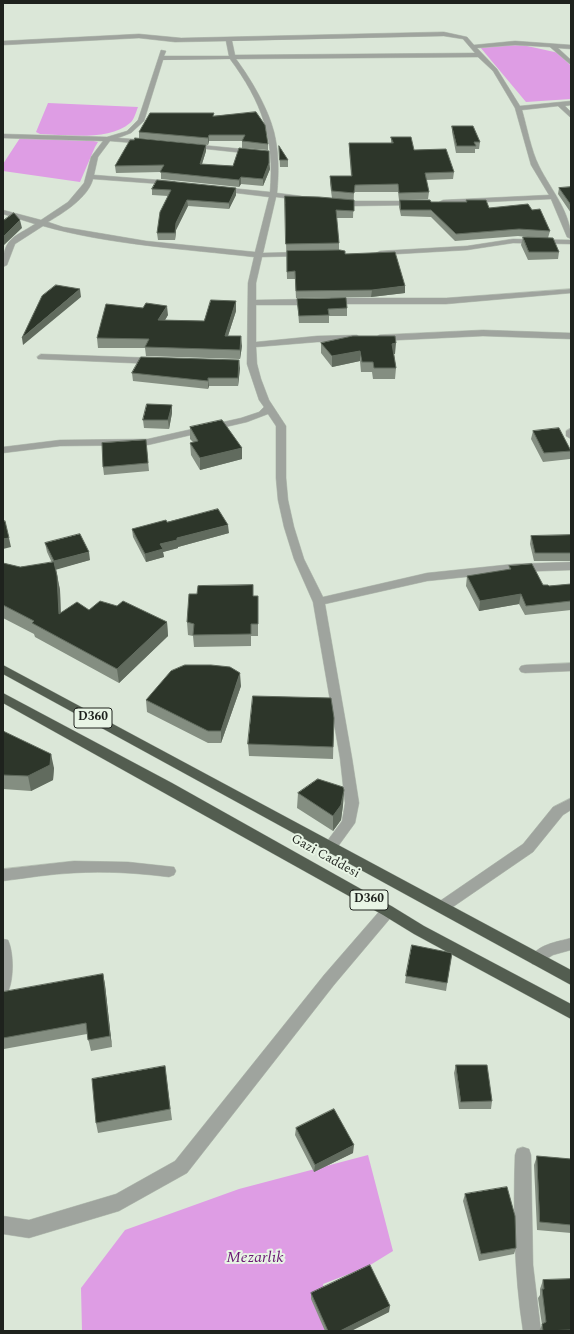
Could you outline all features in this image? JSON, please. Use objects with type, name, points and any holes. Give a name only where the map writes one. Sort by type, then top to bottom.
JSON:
[{"type":"highway","name":"Gazi Caddesi","points":[[3,669],[183,766],[329,848],[571,978]]},
{"type":"highway","name":"Gazi Caddesi","points":[[3,697],[168,787],[419,930],[571,1012]]},
{"type":"street","points":[[3,43],[139,36],[158,36],[166,40],[444,34],[465,38],[495,70],[518,108],[535,165],[554,192],[571,237]]},
{"type":"street","points":[[229,39],[232,58],[248,79],[271,132],[266,153],[275,173],[273,195],[270,202],[260,255],[252,283],[252,345],[249,364],[264,400],[281,426],[281,478],[288,527],[298,559],[319,602],[345,751],[352,803],[352,814],[348,823],[329,848]]},
{"type":"street","points":[[3,265],[11,243],[71,204],[88,183],[95,157],[108,139],[129,132],[141,121],[166,40]]},
{"type":"street","points":[[472,47],[515,44],[571,47]]},
{"type":"street","points":[[552,46],[571,63]]},
{"type":"street","points":[[160,58],[480,55]]},
{"type":"street","points":[[518,108],[571,103]]},
{"type":"street","points":[[560,104],[571,116]]},
{"type":"street","points":[[3,136],[108,139],[151,143]]},
{"type":"street","points":[[182,146],[266,153]]},
{"type":"street","points":[[90,177],[182,184]]},
{"type":"street","points":[[212,188],[309,199]]},
{"type":"street","points":[[438,202],[484,202],[554,192]]},
{"type":"street","points":[[331,202],[353,204],[422,203]]},
{"type":"street","points":[[3,212],[62,229],[146,243],[260,255],[307,254]]},
{"type":"street","points":[[370,253],[467,248],[513,241],[571,242]]},
{"type":"street","points":[[252,303],[446,301],[571,291]]},
{"type":"street","points":[[252,345],[317,339],[483,333],[571,336]]},
{"type":"street","points":[[41,357],[163,361]]},
{"type":"street","points":[[3,450],[60,443],[148,442],[244,420],[262,414],[269,408]]},
{"type":"street","points":[[571,431],[571,436]]},
{"type":"street","points":[[319,602],[427,577],[499,569],[571,566]]},
{"type":"street","points":[[525,669],[571,667]]},
{"type":"street","points":[[442,908],[528,848],[558,811],[571,803]]},
{"type":"street","points":[[3,876],[60,868],[94,866],[131,867],[169,871]]},
{"type":"street","points":[[3,1225],[28,1229],[119,1202],[181,1167],[329,980],[388,911]]},
{"type":"street","points":[[537,959],[549,950],[571,944]]},
{"type":"street","points":[[3,945],[5,972],[3,987]]},
{"type":"street","points":[[523,1155],[522,1237],[524,1274],[532,1331]]},
{"type":"green space","points":[[518,44],[559,53],[571,66],[571,99],[526,102],[480,47]]},
{"type":"green space","points":[[48,103],[138,107],[134,118],[130,123],[121,129],[111,132],[87,136],[40,134],[36,132]]},
{"type":"green space","points":[[20,138],[98,142],[80,182],[3,171],[3,164]]},
{"type":"green space","name":"Mezarlık","points":[[368,1155],[393,1251],[367,1267],[323,1284],[330,1331],[82,1331],[81,1288],[125,1230],[239,1189]]},
{"type":"building","points":[[256,112],[265,125],[268,144],[242,141],[245,135],[209,135],[208,138],[139,132],[150,113],[214,113],[213,116]]},
{"type":"building","points":[[452,126],[473,126],[480,142],[474,142],[476,146],[457,146]]},
{"type":"building","points":[[391,137],[411,137],[414,150],[446,149],[454,172],[425,173],[429,192],[399,193],[398,184],[355,185],[354,193],[332,191],[330,176],[352,176],[349,143],[393,143]]},
{"type":"building","points":[[135,138],[206,145],[200,164],[233,166],[239,148],[269,151],[269,163],[263,179],[241,177],[239,180],[160,172],[164,165],[115,166],[130,140],[134,140]]},
{"type":"building","points":[[279,146],[288,160],[280,160]]},
{"type":"building","points":[[157,180],[236,188],[229,203],[187,200],[176,223],[175,233],[157,233],[160,212],[171,190],[152,189]]},
{"type":"building","points":[[571,187],[571,205],[559,188]]},
{"type":"building","points":[[285,196],[354,200],[354,211],[336,210],[339,243],[286,244]]},
{"type":"building","points":[[400,200],[467,202],[466,200],[486,200],[489,208],[528,204],[532,210],[540,209],[550,231],[519,229],[456,234],[431,210],[401,210]]},
{"type":"building","points":[[14,213],[20,220],[3,237],[3,221]]},
{"type":"building","points":[[523,237],[553,238],[559,252],[529,252]]},
{"type":"building","points":[[287,251],[345,251],[345,254],[395,252],[405,286],[372,290],[296,291],[295,271],[287,272]]},
{"type":"building","points":[[56,285],[80,289],[22,338],[42,296]]},
{"type":"building","points":[[346,298],[347,308],[328,309],[329,315],[299,316],[297,299]]},
{"type":"building","points":[[211,300],[236,301],[225,336],[241,336],[240,350],[145,347],[149,339],[97,338],[106,304],[143,308],[146,303],[167,306],[158,320],[204,321]]},
{"type":"building","points":[[353,336],[395,336],[396,343],[392,344],[396,368],[374,368],[373,362],[362,362],[360,351],[332,356],[321,343]]},
{"type":"building","points":[[141,357],[239,360],[238,378],[208,378],[208,381],[132,373]]},
{"type":"building","points":[[147,404],[172,405],[168,420],[143,420]]},
{"type":"building","points":[[222,420],[242,448],[200,458],[190,443],[198,441],[190,427]]},
{"type":"building","points":[[559,428],[571,451],[544,453],[533,431]]},
{"type":"building","points":[[146,440],[148,463],[103,467],[102,443]]},
{"type":"building","points":[[218,509],[228,525],[177,538],[177,540],[160,544],[163,549],[145,554],[132,529],[166,520],[167,522]]},
{"type":"building","points":[[5,521],[9,538],[3,539],[3,522]]},
{"type":"building","points":[[80,534],[89,552],[54,561],[45,543]]},
{"type":"building","points":[[571,535],[571,553],[535,553],[531,536]]},
{"type":"building","points":[[54,562],[57,576],[59,614],[77,602],[89,610],[100,601],[117,606],[123,601],[167,622],[117,669],[32,623],[34,621],[3,605],[3,563],[20,567]]},
{"type":"building","points":[[532,564],[543,585],[549,586],[571,584],[571,601],[526,606],[521,594],[480,601],[467,576],[511,569],[509,566]]},
{"type":"building","points":[[253,585],[253,596],[258,596],[258,624],[251,624],[251,634],[193,635],[194,624],[187,622],[189,594],[197,594],[198,586]]},
{"type":"building","points":[[185,665],[230,667],[240,673],[221,731],[208,731],[146,700],[171,671]]},
{"type":"building","points":[[253,696],[331,698],[334,718],[333,747],[248,744]]},
{"type":"building","points":[[3,731],[51,754],[50,765],[28,776],[3,775]]},
{"type":"building","points":[[318,779],[343,787],[344,790],[341,805],[333,816],[298,793]]},
{"type":"building","points":[[412,945],[452,953],[447,983],[406,976]]},
{"type":"building","points":[[103,974],[110,1036],[88,1040],[86,1023],[3,1038],[3,992]]},
{"type":"building","points":[[456,1065],[487,1065],[492,1101],[461,1102]]},
{"type":"building","points":[[165,1066],[170,1109],[96,1123],[92,1079]]},
{"type":"building","points":[[334,1109],[354,1145],[315,1165],[296,1128]]},
{"type":"building","points":[[537,1156],[571,1159],[571,1225],[540,1222]]},
{"type":"building","points":[[507,1187],[515,1216],[516,1248],[481,1254],[465,1194]]},
{"type":"building","points":[[370,1265],[390,1306],[340,1331],[328,1331],[311,1293]]},
{"type":"building","points":[[571,1279],[571,1330],[543,1331],[542,1324],[546,1322],[542,1289],[544,1289],[543,1280]]}]
